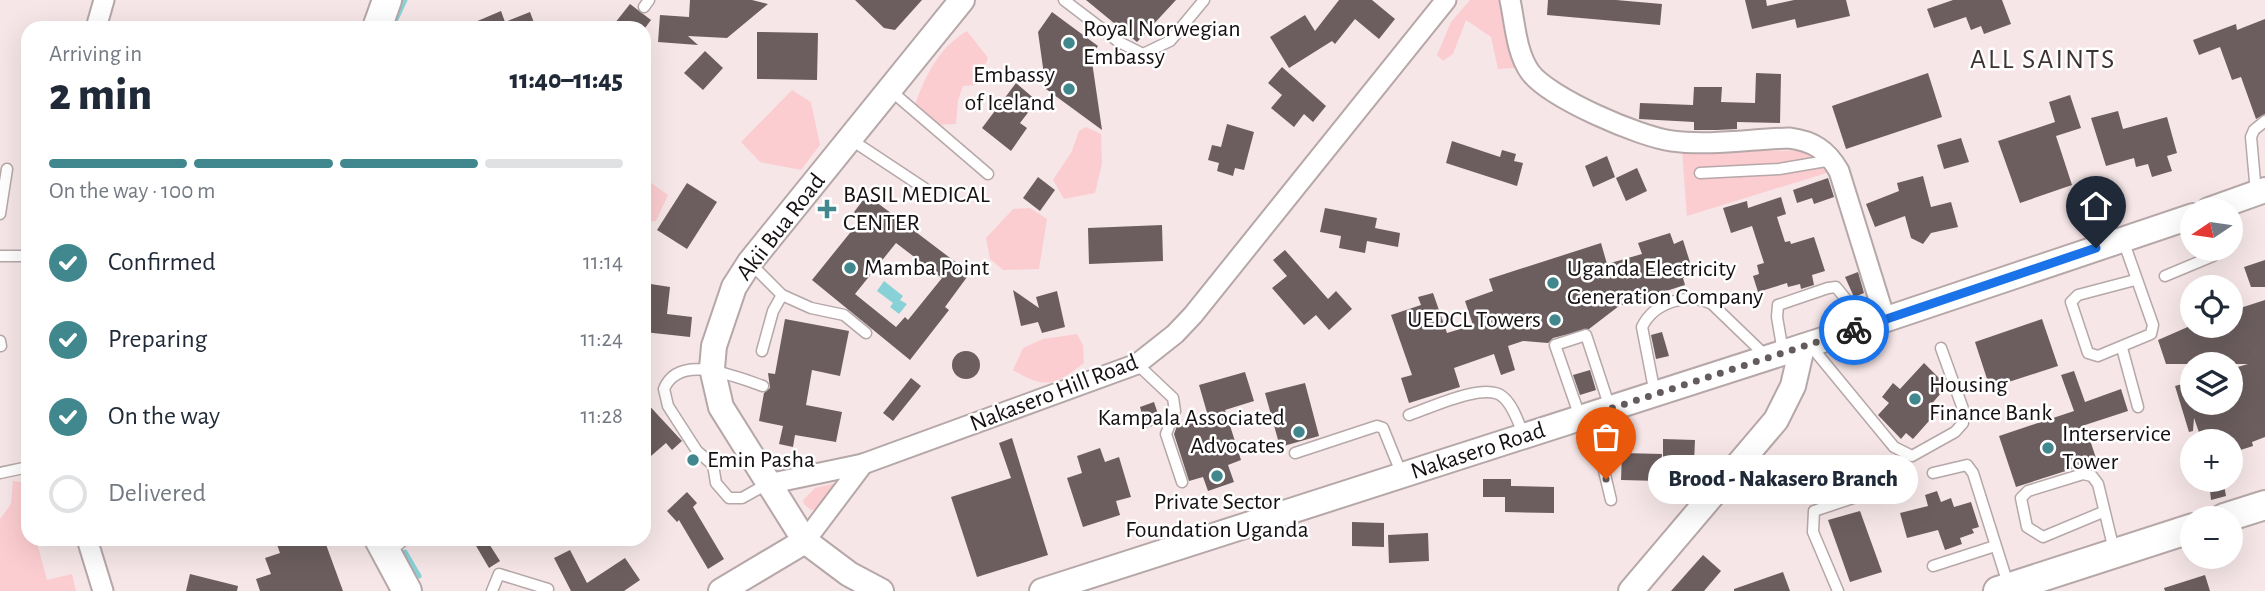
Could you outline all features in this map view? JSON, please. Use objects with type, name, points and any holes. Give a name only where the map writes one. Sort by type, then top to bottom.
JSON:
[{"type":"main road","points":[[380,21],[387,0]]},
{"type":"main road","points":[[2243,512],[2265,505]]},
{"type":"main road","points":[[2004,589],[2180,532]]},
{"type":"main road","points":[[391,546],[407,591]]},
{"type":"street","points":[[98,21],[104,0]]},
{"type":"street","name":"Akii Bua Road","points":[[768,484],[721,407],[712,368],[723,316],[734,287],[750,262],[962,0]]},
{"type":"street","name":"Nakasero Hill Road","points":[[768,484],[863,464],[1137,364],[1194,315],[1446,0]]},
{"type":"street","points":[[1510,0],[1525,63],[1531,73],[1555,94],[1623,125],[1671,141],[1790,138],[1818,146],[1832,159],[1839,171],[1885,319]]},
{"type":"street","points":[[2244,199],[2261,192]]},
{"type":"street","name":"Nakasero Road","points":[[1042,591],[1857,329],[2180,220]]},
{"type":"street","points":[[1630,591],[1776,420],[1793,386],[1791,350]]},
{"type":"street","points":[[721,591],[805,541],[863,464]]},
{"type":"street","points":[[768,484],[805,541],[849,574],[881,591]]},
{"type":"street","points":[[90,546],[103,591]]},
{"type":"lane","points":[[1065,0],[1119,42],[1143,54],[1170,41],[1204,0]]},
{"type":"lane","points":[[889,90],[988,174]]},
{"type":"lane","points":[[2261,192],[2251,137],[2254,130],[2265,121]]},
{"type":"lane","points":[[849,139],[924,188]]},
{"type":"lane","points":[[1700,173],[1779,169],[1832,159]]},
{"type":"lane","points":[[0,214],[7,169]]},
{"type":"lane","points":[[2123,240],[2135,280],[2153,324],[2151,334],[2146,339],[2098,356],[2088,353],[2071,302],[2078,295],[2135,280]]},
{"type":"lane","points":[[0,256],[21,256]]},
{"type":"lane","points":[[2165,276],[2201,261]]},
{"type":"lane","points":[[750,262],[782,295],[811,308],[844,315],[866,333]]},
{"type":"lane","points":[[1791,350],[1777,317],[1778,305],[1828,288],[1836,287],[1849,303],[1857,329]]},
{"type":"lane","points":[[762,351],[773,311],[782,295]]},
{"type":"lane","points":[[1655,394],[1642,327],[1647,317],[1673,302],[1701,298],[1791,350],[1894,447],[1912,456],[1955,432],[1963,423],[1964,409],[1941,348]]},
{"type":"lane","points":[[1594,414],[1555,345],[1581,334],[1586,335],[1594,414],[1611,500]]},
{"type":"lane","points":[[2122,348],[2138,407]]},
{"type":"lane","points":[[1137,364],[1173,398],[1175,411],[1167,435],[1182,482]]},
{"type":"lane","points":[[763,386],[712,368],[670,378],[664,389],[668,406],[697,451],[713,465],[716,483],[729,498],[743,498],[768,484]]},
{"type":"lane","points":[[1409,415],[1482,391],[1496,391],[1506,398],[1525,436]]},
{"type":"lane","points":[[1295,453],[1377,426],[1383,428],[1402,475]]},
{"type":"lane","points":[[1933,473],[1967,465],[1973,473],[1995,546],[2004,589]]},
{"type":"lane","points":[[0,472],[21,468]]},
{"type":"lane","points":[[2103,512],[2043,537],[2027,527],[2021,498],[2028,491],[2082,474],[2092,476],[2098,484],[2115,553]]},
{"type":"lane","points":[[1838,591],[1813,531],[1814,511],[1874,491]]},
{"type":"lane","points":[[1933,566],[1995,546]]},
{"type":"lane","points":[[492,591],[499,574],[548,589]]},
{"type":"shaded area","points":[[1470,0],[1507,0],[1518,61],[1515,68],[1498,69],[1491,37],[1466,20],[1453,54],[1443,61],[1437,55],[1451,22]]},
{"type":"shaded area","points":[[967,31],[988,58],[977,85],[963,86],[958,100],[956,124],[937,125],[914,108],[933,65],[948,46]]},
{"type":"shaded area","points":[[792,90],[811,102],[820,145],[801,170],[760,162],[741,142]]},
{"type":"shaded area","points":[[1086,127],[1101,134],[1102,163],[1095,193],[1064,199],[1053,180],[1072,151],[1079,131]]},
{"type":"shaded area","points":[[1682,150],[1816,151],[1833,171],[1687,216]]},
{"type":"shaded area","points":[[651,183],[668,195],[656,221],[651,222]]},
{"type":"shaded area","points":[[1030,208],[1047,219],[1039,269],[1003,270],[990,259],[986,238],[1013,209]]},
{"type":"shaded area","points":[[1077,334],[1083,345],[1084,363],[1065,376],[1042,382],[1013,370],[1023,348],[1043,339]]},
{"type":"shaded area","points":[[13,481],[21,482],[21,546],[38,546],[47,580],[72,574],[76,591],[0,591],[0,519],[11,504]]},
{"type":"shaded area","points":[[836,483],[836,490],[820,509],[811,510],[804,504],[803,500],[815,488]]},
{"type":"water","points":[[884,281],[903,296],[900,300],[907,304],[899,314],[890,307],[893,303],[877,291]]},
{"type":"building","points":[[690,0],[752,0],[768,4],[727,38],[688,36],[698,45],[658,42],[660,15],[689,17]]},
{"type":"building","points":[[855,0],[922,0],[895,30],[884,28]]},
{"type":"building","points":[[1086,0],[1176,0],[1137,42]]},
{"type":"building","points":[[1339,0],[1372,0],[1395,19],[1379,39],[1355,19],[1335,44],[1332,41],[1289,68],[1270,37],[1305,15],[1315,31]]},
{"type":"building","points":[[1548,0],[1616,0],[1662,4],[1660,25],[1547,15]]},
{"type":"building","points":[[1745,0],[1766,0],[1767,6],[1794,0],[1846,0],[1850,16],[1797,28],[1795,19],[1752,29]]},
{"type":"building","points":[[1953,0],[2002,0],[2011,24],[1984,34],[1981,26],[1971,30],[1966,17],[1934,28],[1927,9]]},
{"type":"building","points":[[630,4],[651,20],[650,21],[617,21]]},
{"type":"building","points":[[501,11],[505,21],[477,21]]},
{"type":"building","points":[[530,12],[533,21],[508,21]]},
{"type":"building","points":[[1052,12],[1098,46],[1091,55],[1102,130],[1046,89],[1038,32]]},
{"type":"building","points":[[2265,19],[2265,114],[2256,119],[2241,77],[2232,80],[2220,47],[2199,55],[2193,40],[2236,24],[2237,30]]},
{"type":"building","points":[[757,32],[818,33],[817,80],[757,79]]},
{"type":"building","points":[[705,51],[723,68],[703,90],[684,73]]},
{"type":"building","points":[[1282,67],[1326,106],[1313,122],[1304,114],[1294,127],[1271,108],[1282,95],[1268,83]]},
{"type":"building","points":[[1756,73],[1781,74],[1780,123],[1737,122],[1737,129],[1694,130],[1694,122],[1639,119],[1640,103],[1693,105],[1694,87],[1722,87],[1721,102],[1755,103]]},
{"type":"building","points":[[1928,73],[1942,117],[1846,149],[1832,106]]},
{"type":"building","points":[[1016,83],[1037,101],[1020,123],[1027,128],[1011,151],[982,128]]},
{"type":"building","points":[[2070,95],[2081,128],[2056,136],[2072,185],[2020,203],[1998,141],[2055,122],[2049,102]]},
{"type":"building","points":[[2118,111],[2123,129],[2167,117],[2177,153],[2167,156],[2172,171],[2152,177],[2148,164],[2136,167],[2134,158],[2106,166],[2091,118]]},
{"type":"building","points":[[1227,124],[1254,132],[1244,170],[1235,168],[1233,176],[1217,171],[1219,163],[1208,160],[1212,145],[1221,147]]},
{"type":"building","points":[[1961,138],[1969,162],[1944,169],[1937,145]]},
{"type":"building","points":[[1452,141],[1500,157],[1502,150],[1516,154],[1514,161],[1523,163],[1517,186],[1446,163]]},
{"type":"building","points":[[1607,156],[1615,177],[1593,187],[1585,166]]},
{"type":"building","points":[[1637,168],[1647,191],[1626,201],[1616,178]]},
{"type":"building","points":[[1923,176],[1931,207],[1951,202],[1958,227],[1931,233],[1923,244],[1911,238],[1905,216],[1875,227],[1866,204],[1899,191],[1897,183]]},
{"type":"building","points":[[1038,177],[1055,190],[1040,211],[1023,198]]},
{"type":"building","points":[[1828,178],[1834,197],[1814,204],[1812,198],[1797,203],[1793,190]]},
{"type":"building","points":[[687,183],[717,202],[687,249],[657,230]]},
{"type":"building","points":[[867,195],[970,273],[945,307],[949,310],[910,360],[812,280],[862,218],[854,212]],"holes":[[[896,243],[942,278],[908,320],[905,317],[896,327],[855,294]]]},
{"type":"building","points":[[1781,197],[1786,214],[1777,217],[1785,242],[1790,241],[1791,244],[1814,237],[1825,271],[1812,275],[1814,285],[1801,289],[1800,284],[1788,287],[1787,283],[1758,292],[1753,276],[1759,274],[1757,265],[1764,263],[1752,226],[1731,233],[1723,208],[1747,201],[1748,208]]},
{"type":"building","points":[[1325,208],[1377,218],[1375,228],[1400,233],[1398,247],[1367,241],[1365,253],[1339,248],[1341,236],[1320,232]]},
{"type":"building","points":[[1162,225],[1163,261],[1089,264],[1088,228]]},
{"type":"building","points":[[1670,233],[1674,244],[1683,240],[1694,275],[1683,278],[1685,285],[1619,306],[1589,329],[1553,338],[1548,343],[1523,341],[1508,346],[1515,370],[1501,375],[1494,354],[1454,368],[1460,387],[1409,403],[1401,378],[1412,375],[1391,315],[1421,305],[1418,297],[1433,293],[1447,333],[1473,325],[1465,301],[1493,291],[1489,279],[1601,243],[1607,264],[1642,254],[1638,243]]},
{"type":"building","points":[[1285,250],[1328,299],[1336,291],[1352,309],[1329,330],[1316,315],[1304,325],[1272,288],[1287,276],[1273,260]]},
{"type":"building","points":[[2265,260],[2265,287],[2251,287],[2244,267]]},
{"type":"building","points":[[1858,272],[1864,293],[1854,297],[1845,277]]},
{"type":"building","points":[[651,284],[670,287],[667,314],[692,317],[690,337],[651,333]]},
{"type":"building","points":[[1013,290],[1039,308],[1036,297],[1057,291],[1065,327],[1042,333],[1038,322],[1021,326]]},
{"type":"building","points":[[2265,300],[2265,437],[2243,449],[2243,429],[2198,429],[2194,418],[2193,429],[2188,429],[2184,415],[2243,415],[2243,365],[2248,364],[2243,364],[2243,352],[2180,352],[2180,364],[2166,364],[2158,340],[2180,330],[2180,338],[2243,338],[2243,307]]},
{"type":"building","points":[[785,319],[849,331],[840,376],[812,370],[806,405],[842,412],[836,442],[795,435],[793,447],[779,444],[783,426],[759,421],[764,393],[770,388],[768,373],[775,374]]},
{"type":"building","points":[[2042,319],[2058,366],[1990,388],[1975,342]]},
{"type":"building","points":[[1662,332],[1669,356],[1656,359],[1651,335]]},
{"type":"building","points":[[966,351],[976,355],[980,365],[976,375],[966,379],[956,375],[952,365],[956,355]]},
{"type":"building","points":[[1924,363],[1947,386],[1929,407],[1936,413],[1913,439],[1906,433],[1901,439],[1878,415],[1889,403],[1882,397],[1893,383],[1900,389]]},
{"type":"building","points":[[1590,370],[1596,390],[1580,395],[1573,375]]},
{"type":"building","name":"Interservice Tower","points":[[2074,371],[2085,402],[2121,389],[2128,411],[2085,425],[2097,461],[2016,487],[1999,436],[2074,411],[2061,375]]},
{"type":"building","points":[[1245,372],[1254,401],[1225,410],[1241,460],[1228,465],[1234,482],[1208,491],[1203,477],[1189,481],[1174,434],[1177,426],[1208,416],[1199,385]]},
{"type":"building","points":[[911,378],[921,386],[893,421],[883,413]]},
{"type":"building","points":[[1305,383],[1319,436],[1280,447],[1265,393]]},
{"type":"building","points":[[2180,385],[2180,402],[2175,386]]},
{"type":"building","points":[[1154,402],[1161,423],[1146,428],[1140,407]]},
{"type":"building","points":[[651,408],[682,441],[672,450],[666,443],[651,456]]},
{"type":"building","points":[[1012,438],[1048,555],[977,577],[951,497],[1011,478],[999,443]]},
{"type":"building","points":[[1663,439],[1695,440],[1694,463],[1663,462]]},
{"type":"building","points":[[1100,448],[1105,462],[1119,457],[1131,497],[1116,501],[1120,515],[1083,527],[1067,478],[1082,473],[1077,456]]},
{"type":"building","points":[[1622,453],[1662,454],[1660,481],[1621,480]]},
{"type":"building","points":[[1483,479],[1511,479],[1511,486],[1554,487],[1554,513],[1505,512],[1505,497],[1483,497]]},
{"type":"building","points":[[1937,491],[1941,502],[1951,498],[1954,507],[1971,502],[1979,527],[1972,529],[1974,533],[1960,538],[1962,544],[1945,550],[1938,530],[1907,538],[1900,513],[1928,506],[1925,495]]},
{"type":"building","points":[[687,492],[697,503],[693,507],[724,559],[708,569],[679,520],[677,522],[667,511]]},
{"type":"building","points":[[2210,492],[2225,492],[2226,496],[2211,500]]},
{"type":"building","points":[[1860,511],[1882,572],[1850,582],[1828,520]]},
{"type":"building","points":[[1352,522],[1384,523],[1384,547],[1352,546]]},
{"type":"building","points":[[1428,533],[1429,561],[1389,563],[1388,535]]},
{"type":"building","points":[[278,546],[327,546],[343,591],[260,591],[256,579],[271,574],[265,558],[280,553]]},
{"type":"building","points":[[476,546],[490,546],[500,561],[489,568]]},
{"type":"building","points":[[570,550],[587,583],[625,558],[640,580],[624,591],[571,591],[554,558]]},
{"type":"building","points":[[1703,555],[1721,571],[1704,591],[1671,591]]},
{"type":"building","points":[[1783,572],[1790,591],[1734,591],[1734,589]]},
{"type":"building","points":[[190,574],[238,586],[237,591],[186,591]]},
{"type":"building","points":[[2205,575],[2210,591],[2165,591],[2164,588]]},
{"type":"waterway","points":[[395,21],[405,0]]},
{"type":"waterway","points":[[405,552],[419,576]]},
{"type":"way so far","points":[[1606,479],[1591,415],[1854,330]]},
{"type":"place","name":"Royal Norwegian Embassy","points":[[1069,43]]},
{"type":"place","name":"Embassy of Iceland","points":[[1069,89]]},
{"type":"place","name":"BASIL MEDICAL CENTER","points":[[827,209]]},
{"type":"place","name":"Mamba Point","points":[[850,268]]},
{"type":"place","name":"Uganda Electricity Generation Company","points":[[1553,283]]},
{"type":"place","name":"UEDCL Towers","points":[[1555,320]]},
{"type":"place","name":"Housing Finance Bank","points":[[1915,399]]},
{"type":"place","name":"Kampala Associated Advocates","points":[[1299,432]]},
{"type":"place","name":"Interservice Tower","points":[[2048,448]]},
{"type":"place","name":"Emin Pasha","points":[[693,460]]},
{"type":"place","name":"Private Sector Foundation Uganda","points":[[1217,476]]},
{"type":"place","name":"Brood - Nakasero Branch","points":[[1606,479]]},
{"type":"district","name":"ALL SAINTS","points":[[2043,60]]},
{"type":"route","points":[[1854,330],[2096,248]]}]
